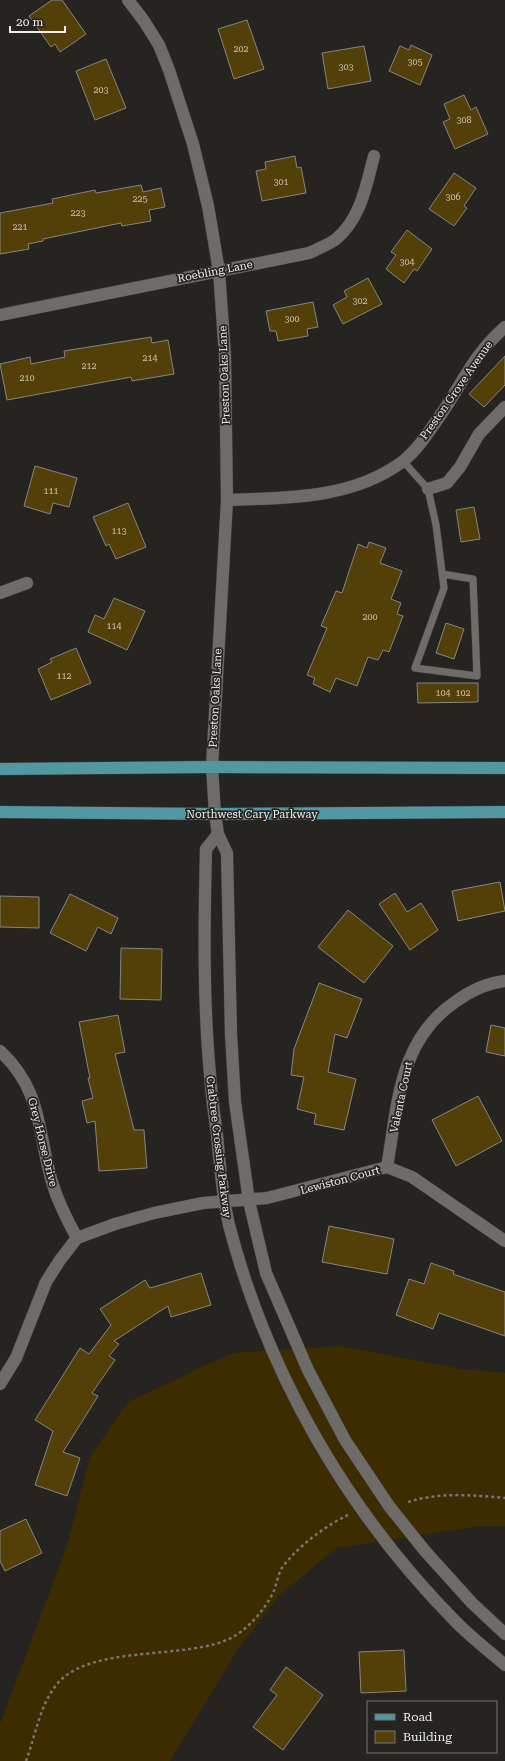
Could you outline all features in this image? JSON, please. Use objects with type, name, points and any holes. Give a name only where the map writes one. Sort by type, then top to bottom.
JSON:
[{"type":"main road","points":[[0,769],[212,767],[505,768]]},
{"type":"main road","name":"Northwest Cary Parkway","points":[[0,812],[214,814],[505,812]]},
{"type":"street","name":"Preston Oaks Lane","points":[[128,0],[144,21],[159,45],[170,70],[192,144],[208,206],[219,270],[225,356],[227,500],[212,767]]},
{"type":"street","name":"Roebling Lane","points":[[0,315],[310,253],[334,240],[347,227],[363,198],[374,156]]},
{"type":"street","name":"Preston Grove Avenue","points":[[227,500],[303,498],[332,492],[364,483],[403,461],[430,430],[474,360],[488,341],[505,327]]},
{"type":"street","points":[[428,488],[447,484],[460,467],[479,434],[505,407]]},
{"type":"street","points":[[0,594],[27,583]]},
{"type":"street","name":"Crabtree Crossing Parkway","points":[[212,767],[214,814],[218,834],[227,853],[232,1071],[249,1201],[266,1273],[308,1370],[345,1440],[389,1506],[416,1540],[472,1603],[505,1634]]},
{"type":"street","name":"Crabtree Crossing Parkway","points":[[218,834],[206,848],[206,1010],[211,1085],[219,1166],[229,1223],[253,1301],[291,1391],[326,1456],[352,1496],[392,1550],[459,1625],[505,1665]]},
{"type":"street","name":"Valenta Court","points":[[387,1167],[404,1072],[419,1037],[429,1023],[443,1010],[463,996],[480,988],[505,981]]},
{"type":"street","name":"Grey Horse Drive","points":[[0,1051],[14,1064],[35,1104],[52,1181],[61,1209],[77,1238]]},
{"type":"street","name":"Lewiston Court","points":[[77,1238],[116,1224],[154,1213],[204,1203],[249,1201],[329,1183],[387,1167],[412,1177],[505,1241]]},
{"type":"street","points":[[0,1384],[16,1358],[46,1282],[77,1238]]},
{"type":"lane","points":[[403,461],[428,488],[436,525],[442,574],[444,588],[416,668],[477,676],[473,579],[442,574]]},
{"type":"path","points":[[408,1502],[424,1497],[445,1494],[505,1498]]},
{"type":"path","points":[[26,1761],[44,1707],[53,1688],[63,1677],[75,1669],[100,1661],[201,1647],[232,1637],[255,1620],[273,1593],[283,1566],[302,1547],[324,1530],[351,1513]]},
{"type":"shaded area","points":[[341,1346],[461,1369],[505,1373],[505,1526],[479,1526],[336,1548],[279,1596],[238,1649],[170,1761],[0,1761],[0,1724],[66,1549],[91,1455],[128,1402],[232,1353]]},
{"type":"building","points":[[52,0],[62,0],[86,34],[60,52],[55,44],[51,47],[29,16]]},
{"type":"building","points":[[247,20],[264,69],[234,79],[218,29]]},
{"type":"building","points":[[411,45],[432,55],[420,85],[389,71],[400,46],[409,50]]},
{"type":"building","points":[[364,46],[371,81],[328,89],[322,53]]},
{"type":"building","points":[[106,59],[126,108],[95,120],[76,71]]},
{"type":"building","points":[[464,95],[471,110],[476,107],[488,134],[455,149],[443,122],[450,119],[444,104]]},
{"type":"building","points":[[295,156],[297,168],[301,167],[306,193],[262,201],[256,171],[266,169],[265,162]]},
{"type":"building","points":[[454,173],[476,188],[464,206],[467,208],[454,226],[429,209]]},
{"type":"building","points":[[141,185],[143,192],[161,188],[165,207],[149,210],[151,221],[122,226],[121,223],[43,239],[43,241],[28,244],[29,249],[0,254],[0,213],[53,203],[52,199],[95,190],[96,193]]},
{"type":"building","points":[[407,230],[432,249],[417,271],[414,269],[404,283],[386,269],[396,255],[391,252]]},
{"type":"building","points":[[368,278],[382,304],[343,324],[333,305],[347,297],[344,291]]},
{"type":"building","points":[[313,302],[318,327],[307,329],[308,336],[278,341],[276,331],[270,331],[266,311]]},
{"type":"building","points":[[151,337],[152,343],[168,340],[174,374],[132,381],[131,377],[7,400],[0,364],[30,357],[31,364],[65,357],[64,351]]},
{"type":"building","points":[[505,356],[505,385],[484,407],[469,394]]},
{"type":"building","points":[[35,466],[77,478],[69,507],[53,503],[50,514],[24,506]]},
{"type":"building","points":[[128,503],[146,547],[116,559],[109,544],[106,546],[93,517]]},
{"type":"building","points":[[474,507],[480,539],[461,542],[456,510]]},
{"type":"building","points":[[369,542],[386,548],[380,563],[402,571],[391,599],[401,603],[397,614],[403,616],[389,652],[383,650],[378,660],[368,657],[357,686],[336,678],[330,692],[313,684],[315,678],[307,675],[327,628],[321,626],[336,591],[342,593],[358,544],[367,548]]},
{"type":"building","points":[[114,598],[145,611],[127,650],[88,632],[95,615],[104,619]]},
{"type":"building","points":[[446,623],[464,629],[454,659],[436,653]]},
{"type":"building","points":[[76,648],[91,683],[51,700],[38,669],[52,662],[50,659]]},
{"type":"building","points":[[417,683],[478,683],[478,702],[418,703]]},
{"type":"building","points":[[500,882],[505,911],[458,921],[452,891]]},
{"type":"building","points":[[395,893],[407,912],[421,903],[438,930],[410,950],[379,904]]},
{"type":"building","points":[[70,894],[118,918],[111,934],[98,927],[86,951],[50,933]]},
{"type":"building","points":[[0,896],[39,897],[39,928],[0,927]]},
{"type":"building","points":[[348,910],[393,946],[364,983],[318,947]]},
{"type":"building","points":[[121,948],[162,949],[161,1000],[120,999]]},
{"type":"building","points":[[319,983],[362,999],[347,1038],[335,1034],[328,1072],[356,1079],[344,1130],[314,1124],[316,1114],[297,1109],[304,1077],[291,1075],[294,1049]]},
{"type":"building","points":[[118,1015],[125,1052],[115,1054],[134,1130],[144,1130],[147,1168],[99,1171],[95,1121],[87,1123],[82,1101],[93,1098],[88,1078],[90,1078],[79,1022]]},
{"type":"building","points":[[491,1025],[505,1028],[505,1056],[486,1052]]},
{"type":"building","points":[[478,1096],[502,1141],[456,1166],[432,1120]]},
{"type":"building","points":[[329,1226],[394,1239],[387,1274],[322,1262]]},
{"type":"building","points":[[431,1263],[454,1271],[453,1274],[505,1292],[505,1336],[439,1313],[433,1329],[396,1315],[409,1279],[424,1284]]},
{"type":"building","points":[[201,1273],[211,1305],[171,1317],[168,1306],[114,1341],[119,1344],[109,1356],[115,1360],[92,1393],[98,1396],[63,1452],[80,1458],[67,1496],[35,1485],[53,1431],[35,1420],[80,1348],[89,1354],[111,1325],[100,1309],[145,1280],[150,1288]]},
{"type":"building","points":[[26,1519],[42,1553],[5,1571],[0,1561],[0,1531]]},
{"type":"building","points":[[404,1650],[406,1691],[361,1693],[359,1652]]},
{"type":"building","points":[[286,1667],[323,1695],[283,1750],[253,1727],[277,1695],[270,1690]]}]
